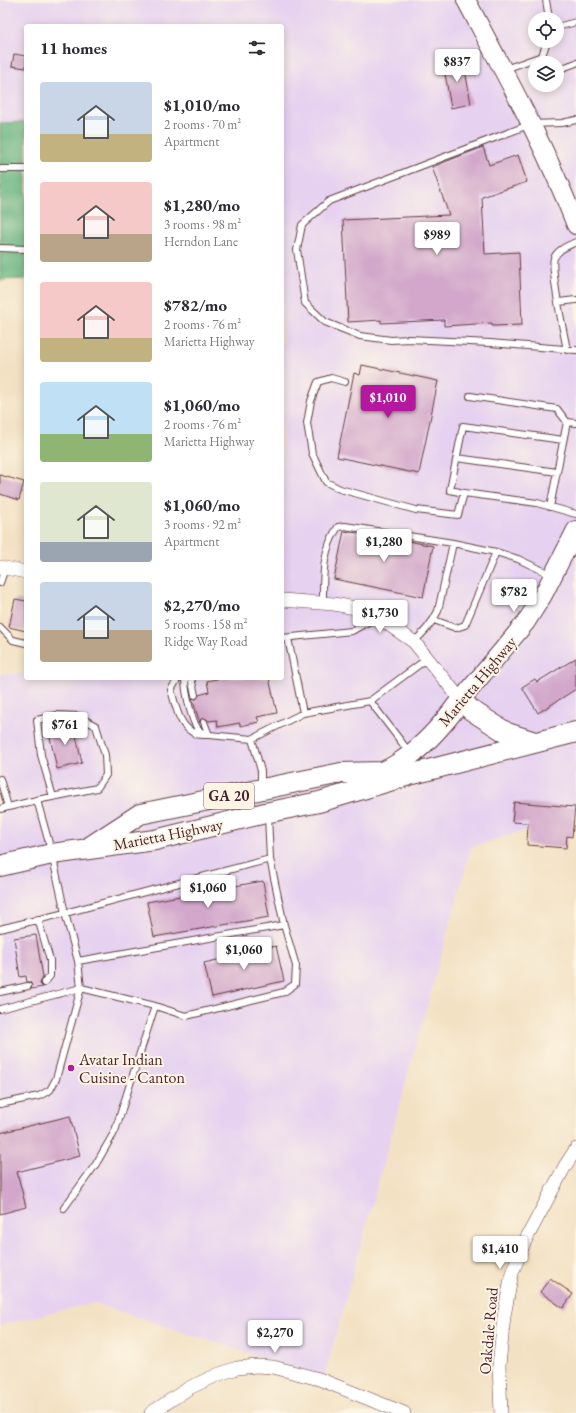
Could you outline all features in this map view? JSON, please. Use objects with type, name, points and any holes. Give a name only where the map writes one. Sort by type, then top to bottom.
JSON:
[{"type":"main road","points":[[466,0],[562,187],[576,225]]},
{"type":"main road","name":"Marietta Highway","points":[[319,802],[395,766],[418,749],[446,720],[526,622],[543,596],[575,537]]},
{"type":"main road","name":"GA 20","points":[[461,700],[471,710],[507,734],[535,742]]},
{"type":"main road","name":"Marietta Highway","points":[[0,866],[52,854],[155,840],[267,812],[319,802],[413,774],[576,732]]},
{"type":"main road","name":"Marietta Highway","points":[[86,849],[140,814],[341,773],[381,772]]},
{"type":"street","points":[[2,568],[24,572]]},
{"type":"street","points":[[284,600],[323,603],[355,608],[382,620],[414,642],[461,700]]},
{"type":"street","name":"Oakdale Road","points":[[501,1413],[499,1365],[504,1316],[512,1273],[524,1243],[565,1166],[576,1149]]},
{"type":"street","points":[[151,1413],[189,1388],[217,1375],[237,1368],[256,1366],[273,1367],[319,1379],[404,1413]]},
{"type":"lane","points":[[546,0],[548,12]]},
{"type":"lane","points":[[564,25],[576,22]]},
{"type":"lane","points":[[542,56],[545,48]]},
{"type":"lane","points":[[503,70],[528,61]]},
{"type":"lane","points":[[564,67],[576,63]]},
{"type":"lane","points":[[576,120],[562,123],[531,124],[329,202],[302,225],[297,250],[305,303],[325,322],[360,336],[391,340],[409,339],[490,343],[576,350]]},
{"type":"lane","points":[[0,169],[24,169]]},
{"type":"lane","points":[[567,350],[555,285],[554,259],[560,250],[576,242]]},
{"type":"lane","points":[[0,248],[24,249]]},
{"type":"lane","points":[[559,302],[576,300]]},
{"type":"lane","points":[[345,382],[332,378],[318,382],[311,400],[307,423],[312,453],[326,482],[340,489],[416,510],[458,515],[464,493]]},
{"type":"lane","points":[[470,396],[557,409],[567,422],[576,423]]},
{"type":"lane","points":[[550,507],[567,422]]},
{"type":"lane","points":[[563,440],[463,426],[450,490],[491,498],[523,501],[576,514]]},
{"type":"lane","points":[[457,458],[557,472]]},
{"type":"lane","points":[[323,603],[324,562],[333,533],[338,527],[345,526],[453,543],[496,552],[518,559],[553,576]]},
{"type":"lane","points":[[414,642],[434,620],[438,610],[453,543]]},
{"type":"lane","points":[[434,620],[456,628],[465,625],[496,552]]},
{"type":"lane","points":[[0,583],[2,568]]},
{"type":"lane","points":[[303,713],[285,638],[352,631],[375,618]]},
{"type":"lane","points":[[0,627],[13,640],[24,643]]},
{"type":"lane","points":[[177,680],[171,690],[180,720],[185,726],[196,734],[252,739],[303,713],[370,701],[428,658]]},
{"type":"lane","points":[[185,680],[187,697],[195,724],[199,731],[209,735]]},
{"type":"lane","points":[[191,680],[195,696]]},
{"type":"lane","points":[[370,701],[411,754]]},
{"type":"lane","points":[[0,809],[97,788],[106,775],[104,754],[96,726],[78,716],[58,716],[37,720],[41,755],[53,797]]},
{"type":"lane","points":[[204,722],[209,735]]},
{"type":"lane","points":[[252,739],[260,771],[261,789]]},
{"type":"lane","points":[[0,779],[8,807]]},
{"type":"lane","points":[[0,1104],[39,1096],[50,1090],[56,1079],[81,988],[78,961],[64,913],[52,854],[37,800]]},
{"type":"lane","points":[[0,1007],[81,988],[155,1006],[186,1016],[284,992],[295,984],[296,966],[284,924],[270,859],[267,812]]},
{"type":"lane","points":[[0,928],[64,913],[270,859]]},
{"type":"lane","points":[[38,919],[50,960],[50,976],[44,983]]},
{"type":"lane","points":[[78,961],[284,924]]},
{"type":"lane","points":[[0,992],[28,986]]},
{"type":"lane","points":[[64,1208],[96,1164],[115,1131],[155,1006]]},
{"type":"shaded area","points":[[0,0],[576,0],[576,815],[471,847],[324,1378],[93,1303],[0,1325],[0,674],[24,673],[24,680],[284,680],[284,24],[24,24],[24,122],[0,123]]},
{"type":"green space","points":[[24,122],[24,279],[0,280],[0,123]]},
{"type":"building","points":[[14,54],[24,56],[24,68],[12,66]]},
{"type":"building","points":[[463,58],[471,104],[451,108],[443,62]]},
{"type":"building","points":[[483,147],[489,165],[518,155],[527,182],[482,197],[485,254],[519,252],[522,325],[492,326],[492,323],[444,326],[444,320],[381,323],[381,320],[348,322],[343,220],[449,215],[432,167]]},
{"type":"building","points":[[362,365],[438,381],[419,474],[337,457],[354,373],[360,375]]},
{"type":"building","points":[[0,475],[24,482],[19,500],[0,494]]},
{"type":"building","points":[[344,531],[433,546],[423,597],[334,579]]},
{"type":"building","points":[[15,599],[24,601],[24,631],[9,627]]},
{"type":"building","points":[[576,658],[576,689],[538,713],[522,687],[535,679],[537,682]]},
{"type":"building","points":[[269,680],[277,713],[257,717],[259,722],[240,726],[240,723],[218,727],[217,720],[209,721],[204,718],[201,719],[200,723],[192,698],[196,699],[199,695],[209,692],[207,681]]},
{"type":"building","points":[[73,722],[82,763],[57,769],[48,728]]},
{"type":"building","points":[[514,802],[575,807],[572,837],[567,836],[566,848],[527,845],[528,823],[512,822]]},
{"type":"building","points":[[263,881],[269,917],[154,937],[147,902]]},
{"type":"building","points":[[36,935],[43,977],[40,984],[43,987],[31,989],[32,985],[30,982],[27,982],[26,976],[20,977],[14,938]]},
{"type":"building","points":[[255,946],[256,950],[276,946],[284,981],[212,997],[204,963],[239,955],[240,949]]},
{"type":"building","points":[[70,1116],[80,1156],[17,1172],[26,1207],[0,1214],[0,1133]]},
{"type":"building","points":[[550,1278],[573,1294],[563,1308],[540,1292]]},
{"type":"place","name":"Avatar Indian Cuisine - Canton","points":[[71,1068]]}]
